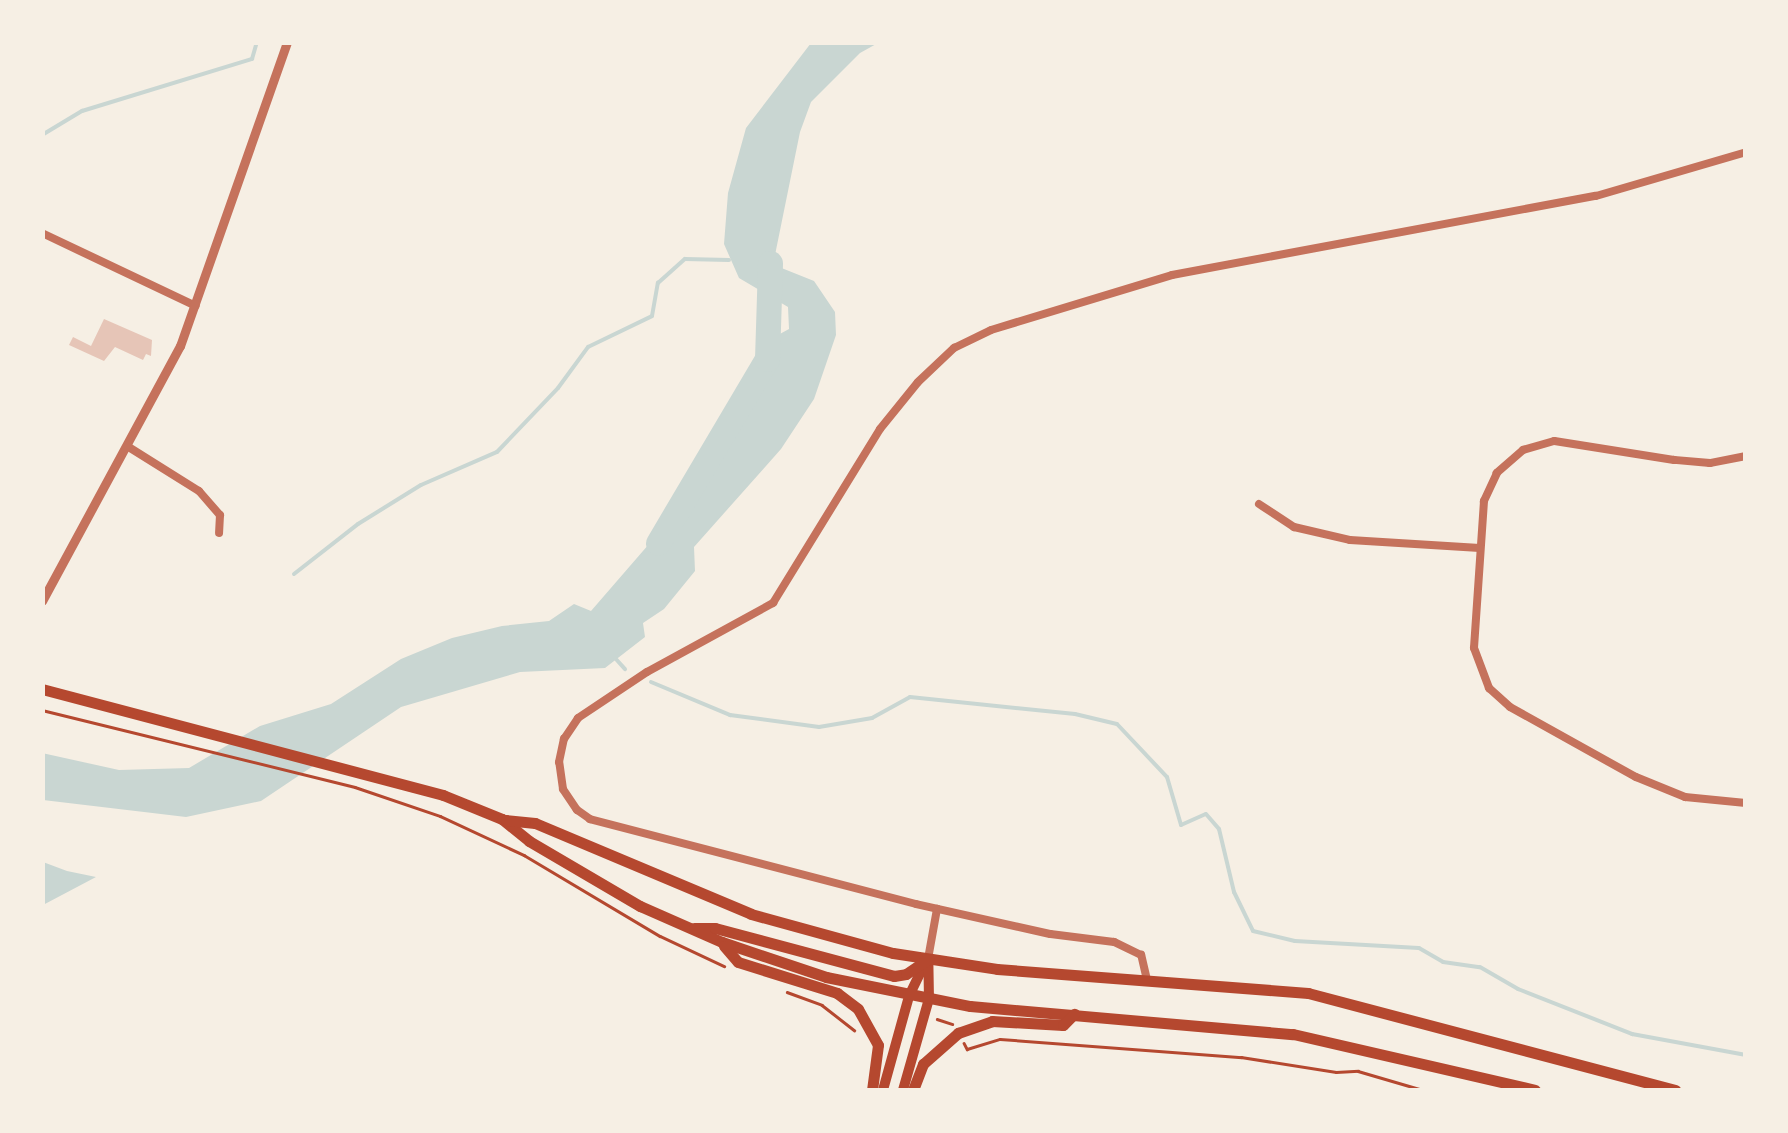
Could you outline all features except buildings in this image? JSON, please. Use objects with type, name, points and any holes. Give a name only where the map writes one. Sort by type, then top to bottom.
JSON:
[{"type":"main road","points":[[42,689],[198,733],[375,774],[502,819],[535,823],[618,862],[751,914],[928,958],[997,969],[1308,994],[1675,1090]]},
{"type":"main road","points":[[502,819],[582,873],[686,928],[826,977],[951,1003],[1292,1034],[1535,1090]]},
{"type":"main road","points":[[686,928],[715,928],[894,976],[906,974],[928,958]]},
{"type":"main road","points":[[722,942],[738,962],[837,993],[858,1009],[878,1045],[872,1090]]},
{"type":"main road","points":[[884,1090],[909,996],[928,958]]},
{"type":"main road","points":[[902,1090],[929,999],[928,958]]},
{"type":"main road","points":[[913,1090],[923,1064],[958,1032],[992,1021],[1062,1025],[1074,1014]]},
{"type":"street","points":[[42,601],[127,446],[196,306],[287,42]]},
{"type":"street","points":[[1147,980],[1140,955],[1114,942],[1050,934],[937,909],[590,820],[563,788],[559,762],[568,730],[647,672],[773,603],[880,429],[918,382],[954,348],[990,330],[1172,275],[1596,196],[1746,152]]},
{"type":"street","points":[[42,233],[196,306]]},
{"type":"street","points":[[1746,456],[1710,463],[1554,441],[1522,450],[1497,474],[1484,501],[1474,648],[1489,688],[1510,707],[1636,777],[1685,796],[1746,802]]},
{"type":"street","points":[[127,446],[199,491],[220,515],[219,533]]},
{"type":"street","points":[[1258,504],[1294,526],[1350,540],[1480,548]]},
{"type":"street","points":[[928,958],[937,909]]},
{"type":"path","points":[[42,710],[355,787]]},
{"type":"path","points":[[948,1020],[951,1003]]},
{"type":"path","points":[[936,1019],[948,1020],[954,1026]]},
{"type":"path","points":[[963,1041],[968,1048],[1000,1039],[1241,1057],[1358,1071],[1423,1090]]},
{"type":"shaded area","points":[[811,43],[878,43],[860,53],[811,102],[800,132],[775,255],[779,267],[814,281],[835,312],[836,335],[814,399],[781,449],[694,547],[695,571],[664,609],[643,623],[645,637],[605,668],[520,672],[401,707],[261,801],[186,817],[43,800],[42,753],[119,770],[189,768],[260,726],[331,704],[401,659],[452,638],[502,626],[549,621],[574,604],[591,611],[701,484],[713,434],[760,373],[778,335],[789,329],[788,307],[739,278],[724,244],[728,193],[746,128]]},
{"type":"shaded area","points":[[43,862],[67,871],[96,877],[43,905]]},
{"type":"waterway","points":[[42,135],[82,111],[252,59],[257,42]]},
{"type":"waterway","points":[[294,574],[358,524],[421,485],[497,452],[558,388],[588,347],[652,316],[658,283],[685,259],[729,260]]},
{"type":"waterway","points":[[658,543],[767,359],[770,263]]},
{"type":"waterway","points":[[615,658],[625,669]]},
{"type":"waterway","points":[[651,682],[730,715],[819,727],[872,718],[910,697],[1075,714],[1117,724],[1167,777],[1181,825],[1206,814],[1219,829],[1234,892],[1253,931],[1295,941],[1419,948],[1443,962],[1480,967],[1518,989],[1632,1034],[1746,1055]]}]
